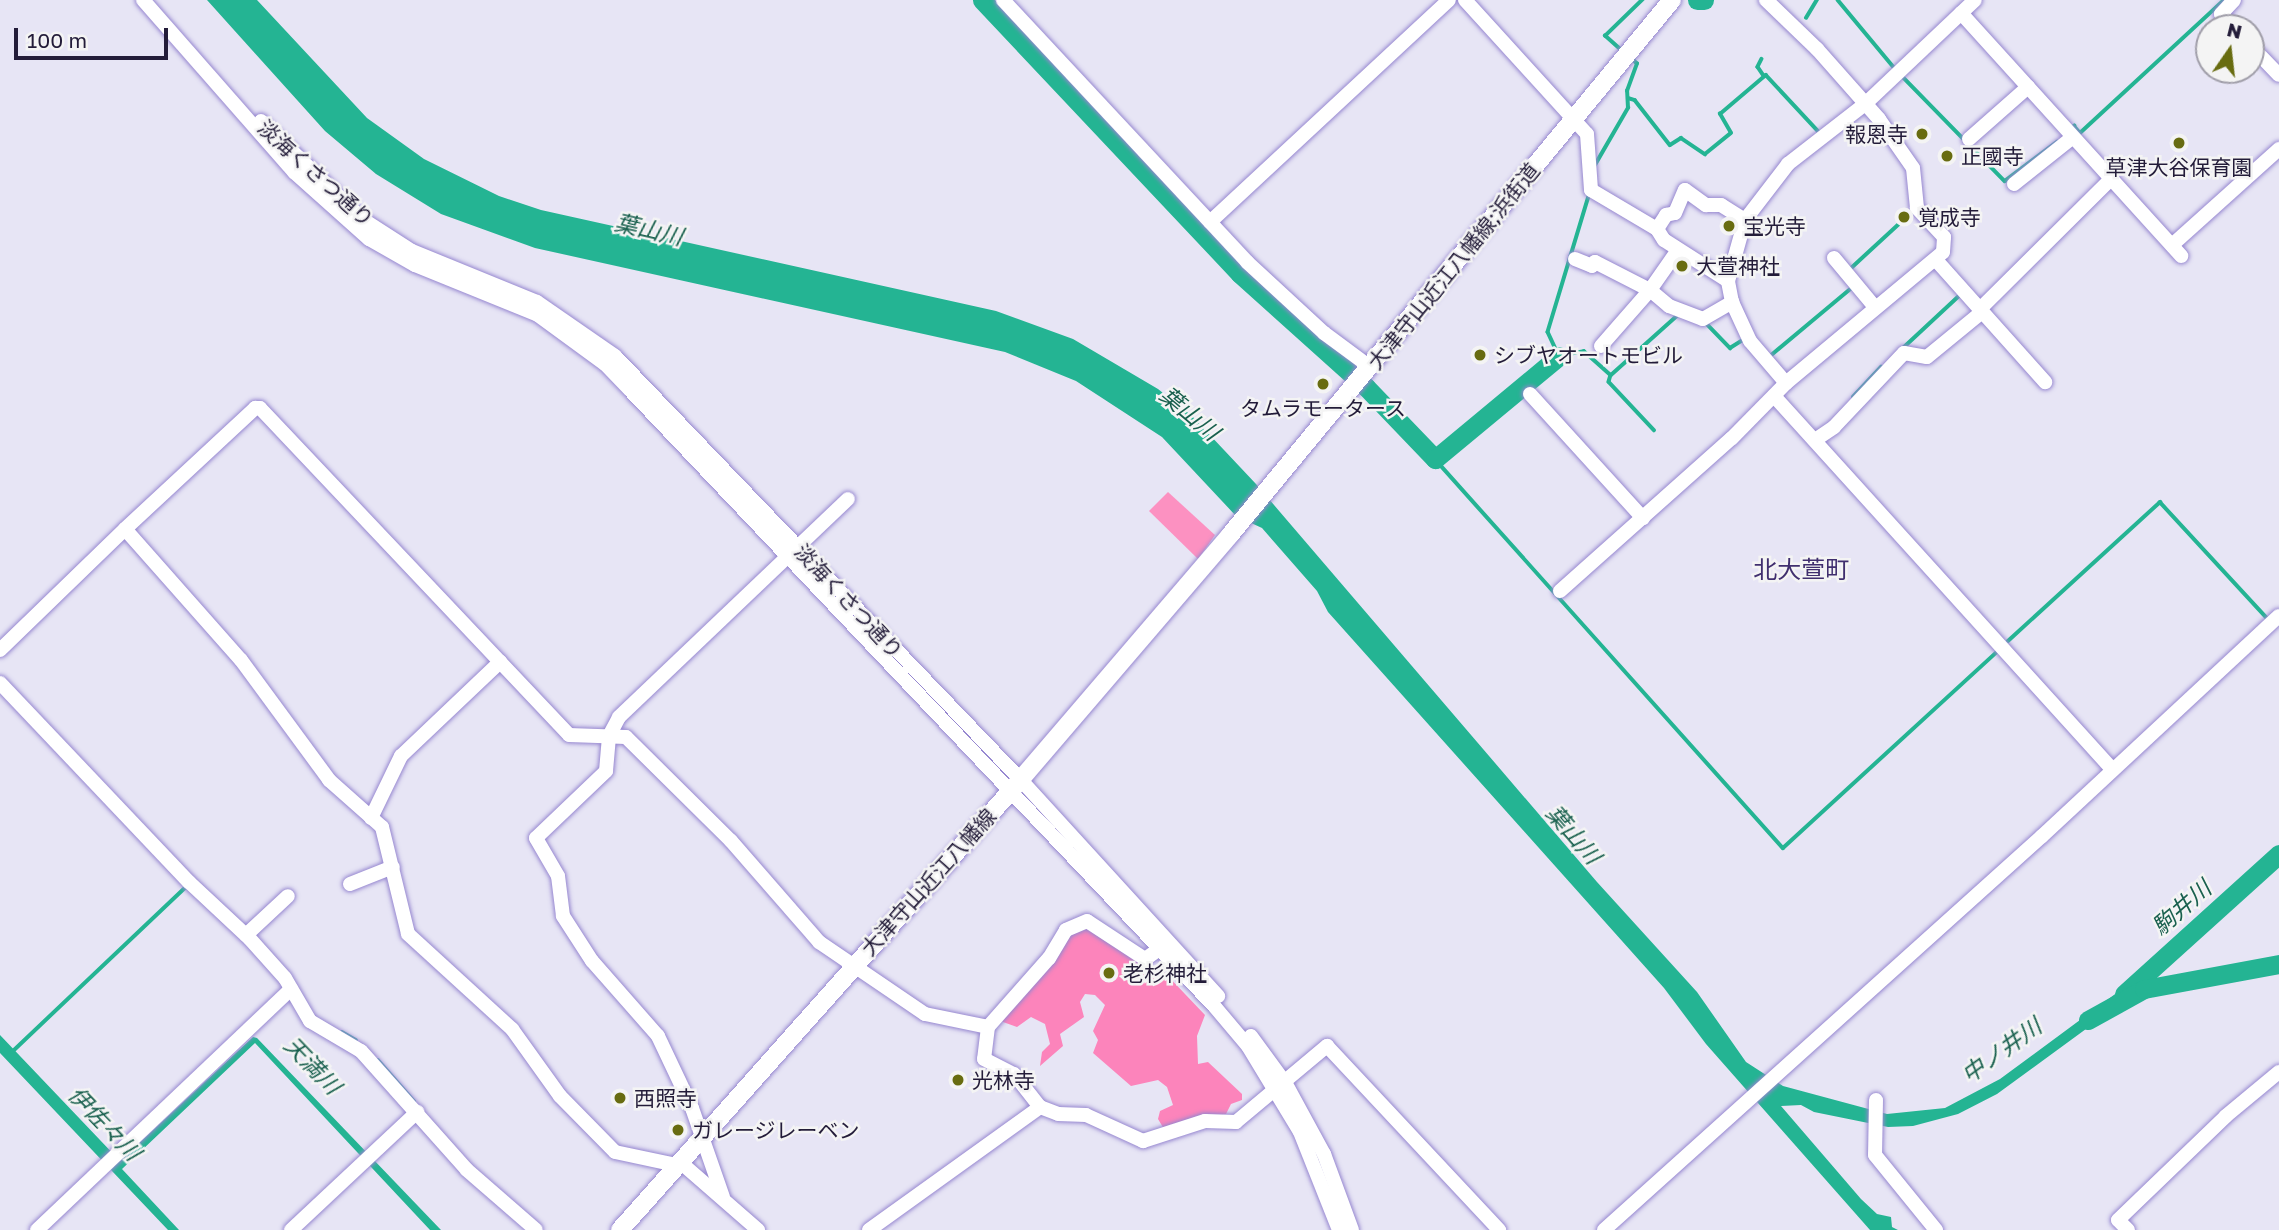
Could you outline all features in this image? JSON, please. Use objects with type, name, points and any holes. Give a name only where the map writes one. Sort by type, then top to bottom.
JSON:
[{"type":"main road","name":"大津守山近江八幡線;浜街道","points":[[1233,531],[1672,0]]},
{"type":"main road","name":"大津守山近江八幡線","points":[[620,1230],[702,1134],[1015,786],[1233,531]]},
{"type":"street","name":"淡海くさつ通り","points":[[142,0],[227,93],[362,219],[412,251],[537,302],[615,356],[793,551],[1251,1036],[1324,1154],[1352,1230]]},
{"type":"street","points":[[1003,0],[1210,222],[1324,333],[1362,376]]},
{"type":"street","points":[[1210,222],[1448,0]]},
{"type":"street","points":[[1560,591],[1776,399],[1786,383],[1874,306],[1936,260],[1946,241],[1917,208],[1913,168],[1865,104],[1817,49],[1766,0]]},
{"type":"street","points":[[1786,383],[1751,341],[1732,302],[1728,281],[1745,220],[1788,164],[1865,104],[1975,0]]},
{"type":"street","points":[[2221,14],[2234,0]]},
{"type":"street","points":[[1468,1],[1587,134],[1591,190],[1657,229],[1678,250],[1728,281]]},
{"type":"street","points":[[1961,13],[2176,250],[2279,149]]},
{"type":"street","points":[[2265,60],[2279,75]]},
{"type":"street","points":[[1969,139],[2028,87]]},
{"type":"street","points":[[2014,184],[2073,137]]},
{"type":"street","points":[[1815,440],[1834,427],[1904,353],[1927,357],[1981,310],[2111,179]]},
{"type":"street","points":[[1657,229],[1666,215],[1675,213],[1685,190],[1706,205],[1721,205],[1745,220]]},
{"type":"street","points":[[1601,346],[1650,290],[1678,250]]},
{"type":"street","points":[[1834,258],[1874,306]]},
{"type":"street","points":[[1575,259],[1592,266],[1595,262],[1650,290],[1669,306],[1703,319],[1732,302]]},
{"type":"street","points":[[1936,260],[2045,382]]},
{"type":"street","points":[[1530,394],[1643,517]]},
{"type":"street","points":[[1776,399],[2112,769]]},
{"type":"street","points":[[0,650],[124,529],[255,408],[260,408],[569,736],[626,737],[730,841],[819,942],[925,1014],[988,1027]]},
{"type":"street","points":[[723,1197],[702,1134],[658,1036],[599,970],[563,916],[558,876],[536,838],[606,771],[602,736],[618,717],[848,499]]},
{"type":"street","points":[[124,529],[241,660],[329,780],[382,827],[408,934],[512,1029],[551,1087],[590,1130],[615,1152],[678,1163],[723,1197],[758,1230]]},
{"type":"street","points":[[1604,1230],[2279,615]]},
{"type":"street","points":[[371,818],[401,756],[500,662]]},
{"type":"street","points":[[0,683],[189,882],[246,935],[291,989],[310,1021],[361,1051],[467,1170],[536,1230]]},
{"type":"street","points":[[350,884],[393,867]]},
{"type":"street","points":[[246,935],[288,896]]},
{"type":"street","points":[[1165,944],[1145,960],[1087,921],[1066,930],[1049,958],[988,1027],[984,1059],[1014,1074],[1040,1107],[1058,1114],[1086,1115],[1127,1138],[1143,1141],[1205,1121],[1236,1122],[1281,1088],[1327,1046],[1499,1230]]},
{"type":"street","points":[[37,1230],[291,989]]},
{"type":"street","points":[[2128,1230],[2118,1220],[2226,1116],[2279,1072]]},
{"type":"street","name":"淡海くさつ通り","points":[[1281,1088],[1339,1230]]},
{"type":"street","points":[[1876,1100],[1875,1155],[1936,1230]]},
{"type":"street","points":[[869,1230],[1040,1107]]},
{"type":"street","points":[[291,1230],[416,1112]]},
{"type":"shaded area","points":[[207,0],[257,0],[367,118],[424,159],[499,196],[541,210],[996,311],[1073,339],[1158,389],[1192,416],[1256,484],[1597,882],[1697,992],[1746,1062],[1783,1086],[1887,1114],[1945,1108],[2000,1079],[2122,989],[2101,1018],[1997,1094],[1958,1114],[1913,1126],[1888,1127],[1814,1112],[1801,1105],[1781,1106],[1861,1199],[1877,1214],[1891,1217],[1892,1227],[1898,1230],[1870,1230],[1706,1044],[1664,988],[1328,612],[1317,591],[1262,528],[1236,516],[1162,437],[1076,381],[1005,352],[535,248],[441,214],[376,174],[325,131]]},
{"type":"shaded area","points":[[1168,492],[1215,535],[1198,559],[1149,511]]},
{"type":"shaded area","points":[[1088,927],[1165,973],[1205,1015],[1197,1036],[1198,1064],[1208,1062],[1242,1094],[1242,1100],[1231,1104],[1226,1114],[1164,1129],[1158,1119],[1160,1111],[1173,1105],[1167,1087],[1158,1080],[1131,1086],[1093,1053],[1098,1040],[1093,1031],[1105,1005],[1095,995],[1085,994],[1080,1002],[1084,1017],[1060,1034],[1063,1046],[1040,1066],[1042,1052],[1050,1044],[1045,1024],[1031,1017],[1017,1027],[1003,1022],[1001,1017],[1067,937]]},
{"type":"shaded area","points":[[0,1035],[120,1161],[253,1037],[257,1038],[441,1230],[430,1230],[255,1043],[122,1169],[179,1230],[168,1230],[0,1053]]},
{"type":"waterway","points":[[982,0],[1240,274],[1366,387],[1435,459],[1559,356]]},
{"type":"waterway","points":[[1623,52],[1605,36],[1642,0]]},
{"type":"waterway","points":[[1697,0],[1704,0]]},
{"type":"waterway","points":[[1806,18],[1817,0]]},
{"type":"waterway","points":[[1838,0],[1897,71]]},
{"type":"waterway","points":[[2070,130],[2074,126],[2080,133],[2223,1]]},
{"type":"waterway","points":[[1595,165],[1628,108],[1627,91],[1637,64],[1632,59]]},
{"type":"waterway","points":[[1762,59],[1758,67],[1764,76]]},
{"type":"waterway","points":[[1628,98],[1635,100],[1670,145],[1681,138],[1705,154],[1731,133],[1720,114],[1766,75],[1821,134]]},
{"type":"waterway","points":[[1902,76],[2005,181],[2057,142]]},
{"type":"waterway","points":[[1590,193],[1548,332],[1559,356],[1584,351],[1611,375],[1609,382],[1654,430]]},
{"type":"waterway","points":[[1848,271],[1913,211]]},
{"type":"waterway","points":[[1769,357],[1854,286]]},
{"type":"waterway","points":[[1903,348],[1960,295]]},
{"type":"waterway","points":[[1611,375],[1678,315]]},
{"type":"waterway","points":[[1706,323],[1730,348],[1746,338]]},
{"type":"waterway","points":[[1853,397],[1881,367]]},
{"type":"waterway","points":[[1435,459],[1783,848],[1999,650]]},
{"type":"waterway","points":[[2008,641],[2160,502],[2268,619]]},
{"type":"waterway","name":"駒井川","points":[[2124,994],[2279,854]]},
{"type":"waterway","points":[[12,1052],[187,886]]},
{"type":"waterway","name":"中ノ井川","points":[[2088,1020],[2144,989],[2279,964]]},
{"type":"waterway","points":[[342,1032],[356,1040]]},
{"type":"waterway","points":[[378,1060],[414,1101]]},
{"type":"place","name":"報恩寺","points":[[1922,134]]},
{"type":"place","name":"草津大谷保育園","points":[[2179,143]]},
{"type":"place","name":"正國寺","points":[[1947,156]]},
{"type":"place","name":"覚成寺","points":[[1904,217]]},
{"type":"place","name":"宝光寺","points":[[1729,226]]},
{"type":"place","name":"大萱神社","points":[[1682,266]]},
{"type":"place","name":"シブヤオートモビル","points":[[1480,355]]},
{"type":"place","name":"タムラモータース","points":[[1323,384]]},
{"type":"place","name":"老杉神社","points":[[1109,973]]},
{"type":"place","name":"光林寺","points":[[958,1080]]},
{"type":"place","name":"西照寺","points":[[620,1098]]},
{"type":"place","name":"ガレージレーベン","points":[[678,1130]]},
{"type":"district","name":"北大萱町","points":[[1801,569]]},
{"type":"water label","name":"葉山川","points":[[649,229]]},
{"type":"water label","name":"葉山川","points":[[1190,413]]},
{"type":"water label","name":"葉山川","points":[[1574,834]]},
{"type":"water label","name":"天満川","points":[[313,1065]]},
{"type":"water label","name":"伊佐々川","points":[[105,1123]]}]
